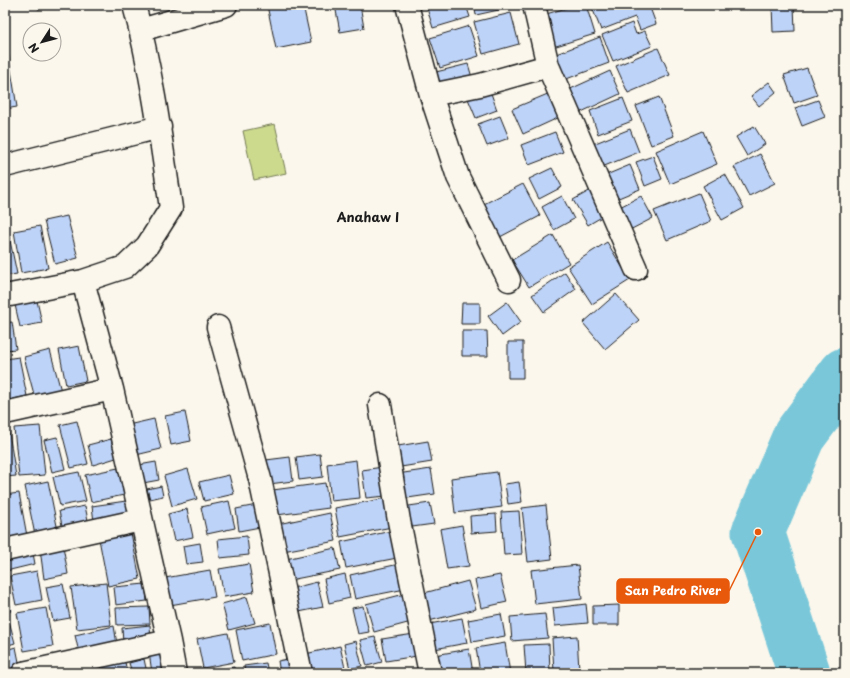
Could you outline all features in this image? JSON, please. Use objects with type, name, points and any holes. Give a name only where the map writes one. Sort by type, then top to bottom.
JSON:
[{"type":"street","points":[[5,296],[82,281],[125,267],[147,246],[171,208],[160,127],[134,5]]},
{"type":"street","points":[[140,30],[226,5]]},
{"type":"street","points":[[407,5],[431,95],[458,177],[508,280]]},
{"type":"street","points":[[534,5],[548,66],[636,268]]},
{"type":"street","points":[[431,95],[480,85],[548,66]]},
{"type":"street","points":[[5,166],[160,127]]},
{"type":"street","points":[[82,281],[112,389],[175,673]]},
{"type":"street","points":[[218,327],[260,479],[300,673]]},
{"type":"street","points":[[5,413],[112,389]]},
{"type":"street","points":[[380,405],[399,521],[430,673]]},
{"type":"street","points":[[5,550],[142,520]]},
{"type":"street","points":[[23,673],[169,641]]},
{"type":"green space","points":[[275,124],[286,173],[254,180],[243,131]]},
{"type":"building","points":[[38,5],[68,5],[68,6],[38,9]]},
{"type":"building","points":[[267,5],[303,5],[311,42],[276,49]]},
{"type":"building","points":[[335,5],[360,5],[364,28],[340,32]]},
{"type":"building","points":[[426,5],[466,5],[470,17],[433,28]]},
{"type":"building","points":[[474,5],[502,5],[503,9],[476,15]]},
{"type":"building","points":[[576,5],[586,5],[595,34],[553,47],[543,15]]},
{"type":"building","points":[[591,5],[649,5],[656,24],[640,30],[635,17],[601,30]]},
{"type":"building","points":[[772,5],[794,5],[795,31],[773,32]]},
{"type":"building","points":[[511,13],[519,44],[483,54],[474,22]]},
{"type":"building","points":[[632,23],[636,34],[645,31],[652,46],[613,61],[602,35]]},
{"type":"building","points":[[469,26],[479,56],[440,68],[430,38]]},
{"type":"building","points":[[600,37],[609,63],[561,81],[551,56]]},
{"type":"building","points":[[5,46],[7,46],[17,107],[5,109]]},
{"type":"building","points":[[658,48],[670,75],[628,93],[616,66]]},
{"type":"building","points":[[468,64],[474,84],[437,93],[432,73]]},
{"type":"building","points":[[807,68],[817,95],[794,103],[784,75]]},
{"type":"building","points":[[610,71],[620,94],[577,114],[566,91]]},
{"type":"building","points":[[769,82],[776,92],[759,106],[751,96]]},
{"type":"building","points":[[488,85],[497,110],[476,118],[466,94]]},
{"type":"building","points":[[550,93],[560,117],[523,134],[512,109]]},
{"type":"building","points":[[659,97],[674,136],[651,145],[636,106]]},
{"type":"building","points":[[623,98],[632,121],[598,134],[590,111]]},
{"type":"building","points":[[818,100],[825,117],[802,126],[795,108]]},
{"type":"building","points":[[500,116],[509,138],[487,146],[478,124]]},
{"type":"building","points":[[754,126],[765,144],[747,156],[736,137]]},
{"type":"building","points":[[630,129],[639,152],[602,167],[593,144]]},
{"type":"building","points":[[703,131],[717,164],[670,184],[656,151]]},
{"type":"building","points":[[555,132],[563,152],[529,165],[521,145]]},
{"type":"building","points":[[760,154],[775,183],[749,196],[734,167]]},
{"type":"building","points":[[653,156],[662,179],[645,186],[636,162]]},
{"type":"building","points":[[630,165],[640,189],[609,202],[599,178]]},
{"type":"building","points":[[552,168],[562,187],[539,199],[529,179]]},
{"type":"building","points":[[725,174],[744,208],[722,220],[703,186]]},
{"type":"building","points":[[523,184],[540,216],[500,237],[482,205]]},
{"type":"building","points":[[591,190],[605,215],[588,225],[573,200]]},
{"type":"building","points":[[699,193],[711,221],[667,240],[654,211]]},
{"type":"building","points":[[562,196],[574,219],[554,230],[542,207]]},
{"type":"building","points":[[641,196],[653,218],[624,233],[612,211]]},
{"type":"building","points":[[67,216],[78,258],[55,264],[44,221]]},
{"type":"building","points":[[40,226],[48,268],[21,273],[14,231]]},
{"type":"building","points":[[553,235],[569,263],[529,287],[512,260]]},
{"type":"building","points":[[9,236],[17,274],[5,276],[5,237]]},
{"type":"building","points":[[607,242],[630,280],[592,304],[568,267]]},
{"type":"building","points":[[565,272],[576,289],[544,312],[532,295]]},
{"type":"building","points":[[35,292],[42,323],[20,327],[13,296]]},
{"type":"building","points":[[616,294],[639,320],[605,349],[583,323]]},
{"type":"building","points":[[507,302],[521,322],[502,336],[488,316]]},
{"type":"building","points":[[462,303],[480,303],[480,324],[461,324]]},
{"type":"building","points":[[12,322],[16,349],[5,350],[5,323]]},
{"type":"building","points":[[462,331],[487,331],[488,356],[462,356]]},
{"type":"building","points":[[508,342],[523,342],[523,378],[508,378]]},
{"type":"building","points":[[79,346],[86,381],[66,385],[59,350]]},
{"type":"building","points":[[50,350],[61,391],[35,398],[24,357]]},
{"type":"building","points":[[19,357],[27,396],[5,401],[5,359]]},
{"type":"building","points":[[185,412],[191,441],[171,445],[165,416]]},
{"type":"building","points":[[154,419],[161,449],[136,455],[128,425]]},
{"type":"building","points":[[77,421],[88,464],[71,468],[60,425]]},
{"type":"building","points":[[40,426],[45,475],[19,477],[14,428]]},
{"type":"building","points":[[8,427],[16,476],[5,477],[5,428]]},
{"type":"building","points":[[57,437],[65,469],[52,472],[44,440]]},
{"type":"building","points":[[111,439],[116,458],[93,465],[88,445]]},
{"type":"building","points":[[428,441],[432,462],[401,467],[398,446]]},
{"type":"building","points":[[320,454],[323,477],[299,480],[296,457]]},
{"type":"building","points":[[290,457],[293,481],[269,484],[266,460]]},
{"type":"building","points":[[356,460],[360,498],[331,501],[327,464]]},
{"type":"building","points":[[156,462],[159,480],[143,483],[139,465]]},
{"type":"building","points":[[383,467],[386,496],[366,498],[362,470]]},
{"type":"building","points":[[118,468],[124,495],[91,502],[85,475]]},
{"type":"building","points":[[188,469],[197,499],[172,506],[164,476]]},
{"type":"building","points":[[431,469],[435,494],[401,499],[397,474]]},
{"type":"building","points":[[79,472],[86,501],[60,506],[53,477]]},
{"type":"building","points":[[497,472],[502,507],[455,513],[451,478]]},
{"type":"building","points":[[229,475],[234,494],[204,501],[199,482]]},
{"type":"building","points":[[48,481],[58,531],[35,535],[25,486]]},
{"type":"building","points":[[519,482],[522,502],[508,504],[505,484]]},
{"type":"building","points":[[325,483],[329,508],[277,515],[273,490]]},
{"type":"building","points":[[161,486],[163,496],[150,499],[147,489]]},
{"type":"building","points":[[19,493],[27,536],[5,540],[5,495]]},
{"type":"building","points":[[386,498],[392,527],[340,537],[335,508]]},
{"type":"building","points":[[126,501],[129,516],[94,522],[92,506]]},
{"type":"building","points":[[229,501],[235,528],[207,534],[201,507]]},
{"type":"building","points":[[430,503],[434,524],[405,528],[402,507]]},
{"type":"building","points":[[257,505],[260,527],[239,531],[236,509]]},
{"type":"building","points":[[546,505],[552,559],[528,562],[522,508]]},
{"type":"building","points":[[85,506],[89,525],[63,530],[59,511]]},
{"type":"building","points":[[187,509],[193,537],[174,541],[168,514]]},
{"type":"building","points":[[519,511],[522,554],[504,555],[501,512]]},
{"type":"building","points":[[330,513],[336,541],[283,551],[278,524]]},
{"type":"building","points":[[496,514],[497,531],[471,533],[470,516]]},
{"type":"building","points":[[462,525],[469,566],[447,569],[440,529]]},
{"type":"building","points":[[391,531],[397,558],[346,568],[341,542]]},
{"type":"building","points":[[131,533],[140,579],[108,586],[99,539]]},
{"type":"building","points":[[247,536],[249,555],[220,558],[218,539]]},
{"type":"building","points":[[200,543],[203,562],[186,564],[183,546]]},
{"type":"building","points":[[63,546],[68,574],[44,579],[40,549]]},
{"type":"building","points":[[32,548],[35,564],[6,571],[5,554]]},
{"type":"building","points":[[335,548],[340,570],[290,580],[286,559]]},
{"type":"building","points":[[249,564],[254,592],[224,597],[219,569]]},
{"type":"building","points":[[399,564],[405,589],[355,599],[350,575]]},
{"type":"building","points":[[578,565],[582,599],[535,604],[531,570]]},
{"type":"building","points":[[210,570],[215,597],[170,605],[165,578]]},
{"type":"building","points":[[37,571],[42,600],[16,605],[10,576]]},
{"type":"building","points":[[345,574],[350,598],[329,603],[324,579]]},
{"type":"building","points":[[500,575],[507,602],[481,608],[475,580]]},
{"type":"building","points":[[5,579],[11,611],[5,612]]},
{"type":"building","points":[[468,581],[476,609],[425,622],[417,595]]},
{"type":"building","points":[[317,582],[323,607],[299,612],[293,588]]},
{"type":"building","points":[[106,583],[111,625],[77,629],[71,587]]},
{"type":"building","points":[[63,584],[70,618],[53,621],[46,587]]},
{"type":"building","points":[[145,584],[147,601],[116,605],[114,587]]},
{"type":"building","points":[[408,593],[415,621],[374,632],[366,604]]},
{"type":"building","points":[[247,597],[255,623],[229,630],[222,604]]},
{"type":"building","points":[[586,604],[588,623],[555,626],[553,608]]},
{"type":"building","points":[[619,605],[619,625],[593,625],[593,606]]},
{"type":"building","points":[[363,606],[369,632],[358,634],[352,608]]},
{"type":"building","points":[[149,607],[150,624],[117,625],[116,608]]},
{"type":"building","points":[[46,608],[53,646],[24,651],[17,613]]},
{"type":"building","points":[[501,614],[505,636],[472,642],[468,620]]},
{"type":"building","points":[[545,614],[548,638],[512,641],[510,617]]},
{"type":"building","points":[[8,617],[15,643],[5,646],[5,618]]},
{"type":"building","points":[[462,618],[467,643],[429,650],[424,625]]},
{"type":"building","points":[[270,623],[276,654],[242,661],[236,630]]},
{"type":"building","points":[[150,625],[151,641],[123,643],[122,628]]},
{"type":"building","points":[[114,626],[117,644],[79,653],[75,635]]},
{"type":"building","points":[[228,633],[234,662],[203,668],[197,639]]},
{"type":"building","points":[[414,634],[417,656],[386,661],[382,639]]},
{"type":"building","points":[[577,636],[579,670],[554,671],[552,638]]},
{"type":"building","points":[[375,637],[382,662],[367,666],[360,640]]},
{"type":"building","points":[[356,641],[362,666],[350,669],[344,644]]},
{"type":"building","points":[[505,643],[510,673],[480,673],[476,648]]},
{"type":"building","points":[[549,644],[550,673],[526,673],[524,645]]},
{"type":"building","points":[[340,646],[345,668],[323,673],[306,673],[301,655]]},
{"type":"building","points":[[16,647],[20,667],[5,671],[5,650]]},
{"type":"building","points":[[469,649],[473,673],[438,673],[435,655]]},
{"type":"building","points":[[165,650],[168,673],[152,673],[149,652]]},
{"type":"building","points":[[292,658],[295,673],[280,673],[278,661]]},
{"type":"building","points":[[144,659],[147,673],[132,673],[129,663]]},
{"type":"building","points":[[125,662],[127,673],[94,673],[93,667]]},
{"type":"building","points":[[266,663],[268,673],[245,673],[244,666]]},
{"type":"building","points":[[234,667],[235,673],[200,673]]},
{"type":"building","points":[[380,669],[381,673],[357,673]]},
{"type":"waterway","points":[[804,673],[758,532],[799,436],[845,374]]},
{"type":"place","name":"San Pedro River","points":[[758,532]]},
{"type":"district","name":"Anahaw I","points":[[368,216]]}]
